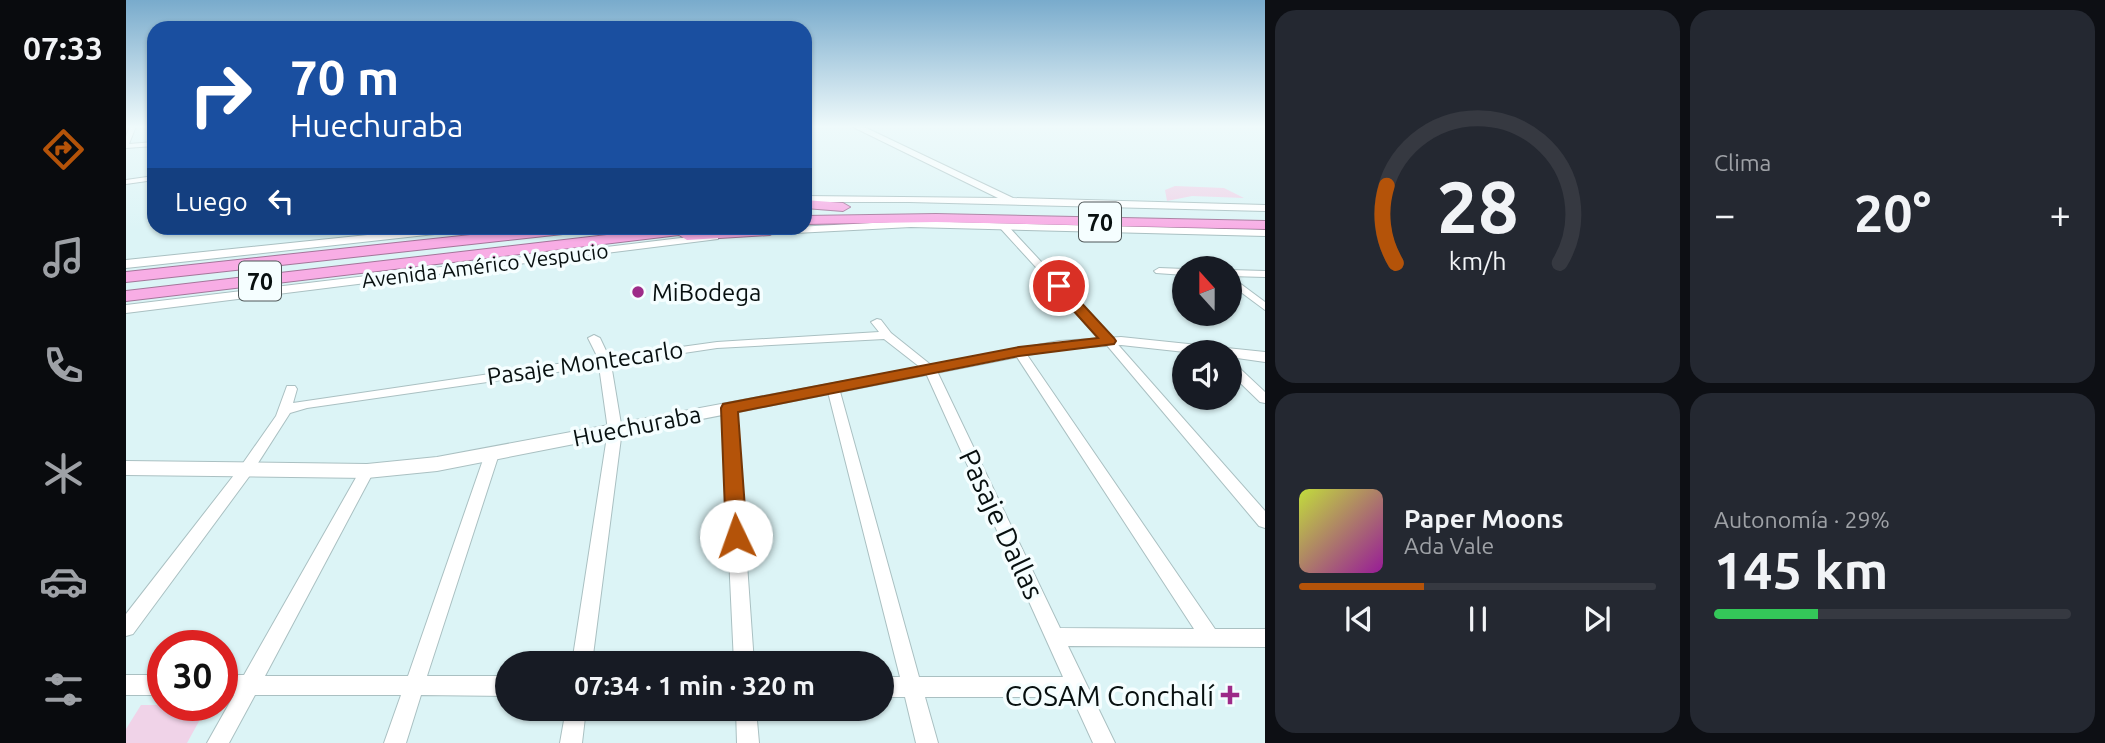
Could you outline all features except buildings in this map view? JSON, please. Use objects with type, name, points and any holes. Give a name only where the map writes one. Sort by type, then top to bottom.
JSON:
[{"type":"highway","points":[[812,203],[897,211]]},
{"type":"highway","name":"70","points":[[812,212],[1265,216]]},
{"type":"highway","name":"70","points":[[812,220],[936,218],[1265,225]]},
{"type":"highway","points":[[345,252],[453,235]]},
{"type":"highway","name":"70","points":[[126,275],[506,235]]},
{"type":"highway","name":"70","points":[[126,296],[645,235]]},
{"type":"highway","points":[[629,237],[669,235]]},
{"type":"main road","points":[[914,161],[998,201]]},
{"type":"main road","points":[[928,161],[1014,202]]},
{"type":"main road","points":[[812,202],[998,201],[1265,208]]},
{"type":"main road","name":"Avenida Américo Vespucio","points":[[812,229],[911,225],[1265,233]]},
{"type":"main road","name":"Avenida Américo Vespucio","points":[[126,264],[397,235]]},
{"type":"main road","name":"Avenida Américo Vespucio","points":[[126,309],[729,235]]},
{"type":"main road","name":"Huechuraba","points":[[126,468],[367,471],[492,454],[1019,351],[1109,341],[1172,347]]},
{"type":"main road","name":"Huechuraba","points":[[1242,354],[1265,357]]},
{"type":"street","points":[[126,182],[147,179]]},
{"type":"street","points":[[1004,227],[1109,341],[1265,522]]},
{"type":"street","points":[[1159,271],[1172,272]]},
{"type":"street","points":[[1242,273],[1265,274]]},
{"type":"street","points":[[1242,289],[1265,307]]},
{"type":"street","name":"Pasaje Dallas","points":[[877,322],[887,335],[930,369],[1104,743]]},
{"type":"street","name":"Pasaje Montecarlo","points":[[285,410],[307,404],[604,359],[717,345],[887,335]]},
{"type":"street","points":[[584,651],[615,430],[604,359],[594,338]]},
{"type":"street","points":[[1019,351],[1210,637]]},
{"type":"street","points":[[1242,377],[1265,399]]},
{"type":"street","points":[[833,388],[927,743]]},
{"type":"street","points":[[126,628],[246,470],[285,410],[291,389]]},
{"type":"street","points":[[729,408],[743,651]]},
{"type":"street","points":[[395,743],[492,454]]},
{"type":"street","points":[[218,743],[367,471]]},
{"type":"street","points":[[1055,637],[1265,638]]},
{"type":"street","points":[[126,685],[147,685]]},
{"type":"street","points":[[238,685],[495,686]]},
{"type":"street","points":[[894,687],[1079,687]]},
{"type":"street","points":[[571,743],[574,721]]},
{"type":"street","points":[[747,721],[748,743]]},
{"type":"shaded area","points":[[1175,186],[1224,188],[1244,198],[1192,196],[1167,201],[1165,190]]},
{"type":"shaded area","points":[[141,705],[147,705],[147,721],[199,721],[187,743],[126,743],[126,729]]},
{"type":"place","name":"MiBodega","points":[[638,292]]},
{"type":"place","name":"COSAM Conchalí","points":[[1230,695]]},
{"type":"route","points":[[736,536],[729,408],[1019,351],[1109,341],[1059,286]]}]
